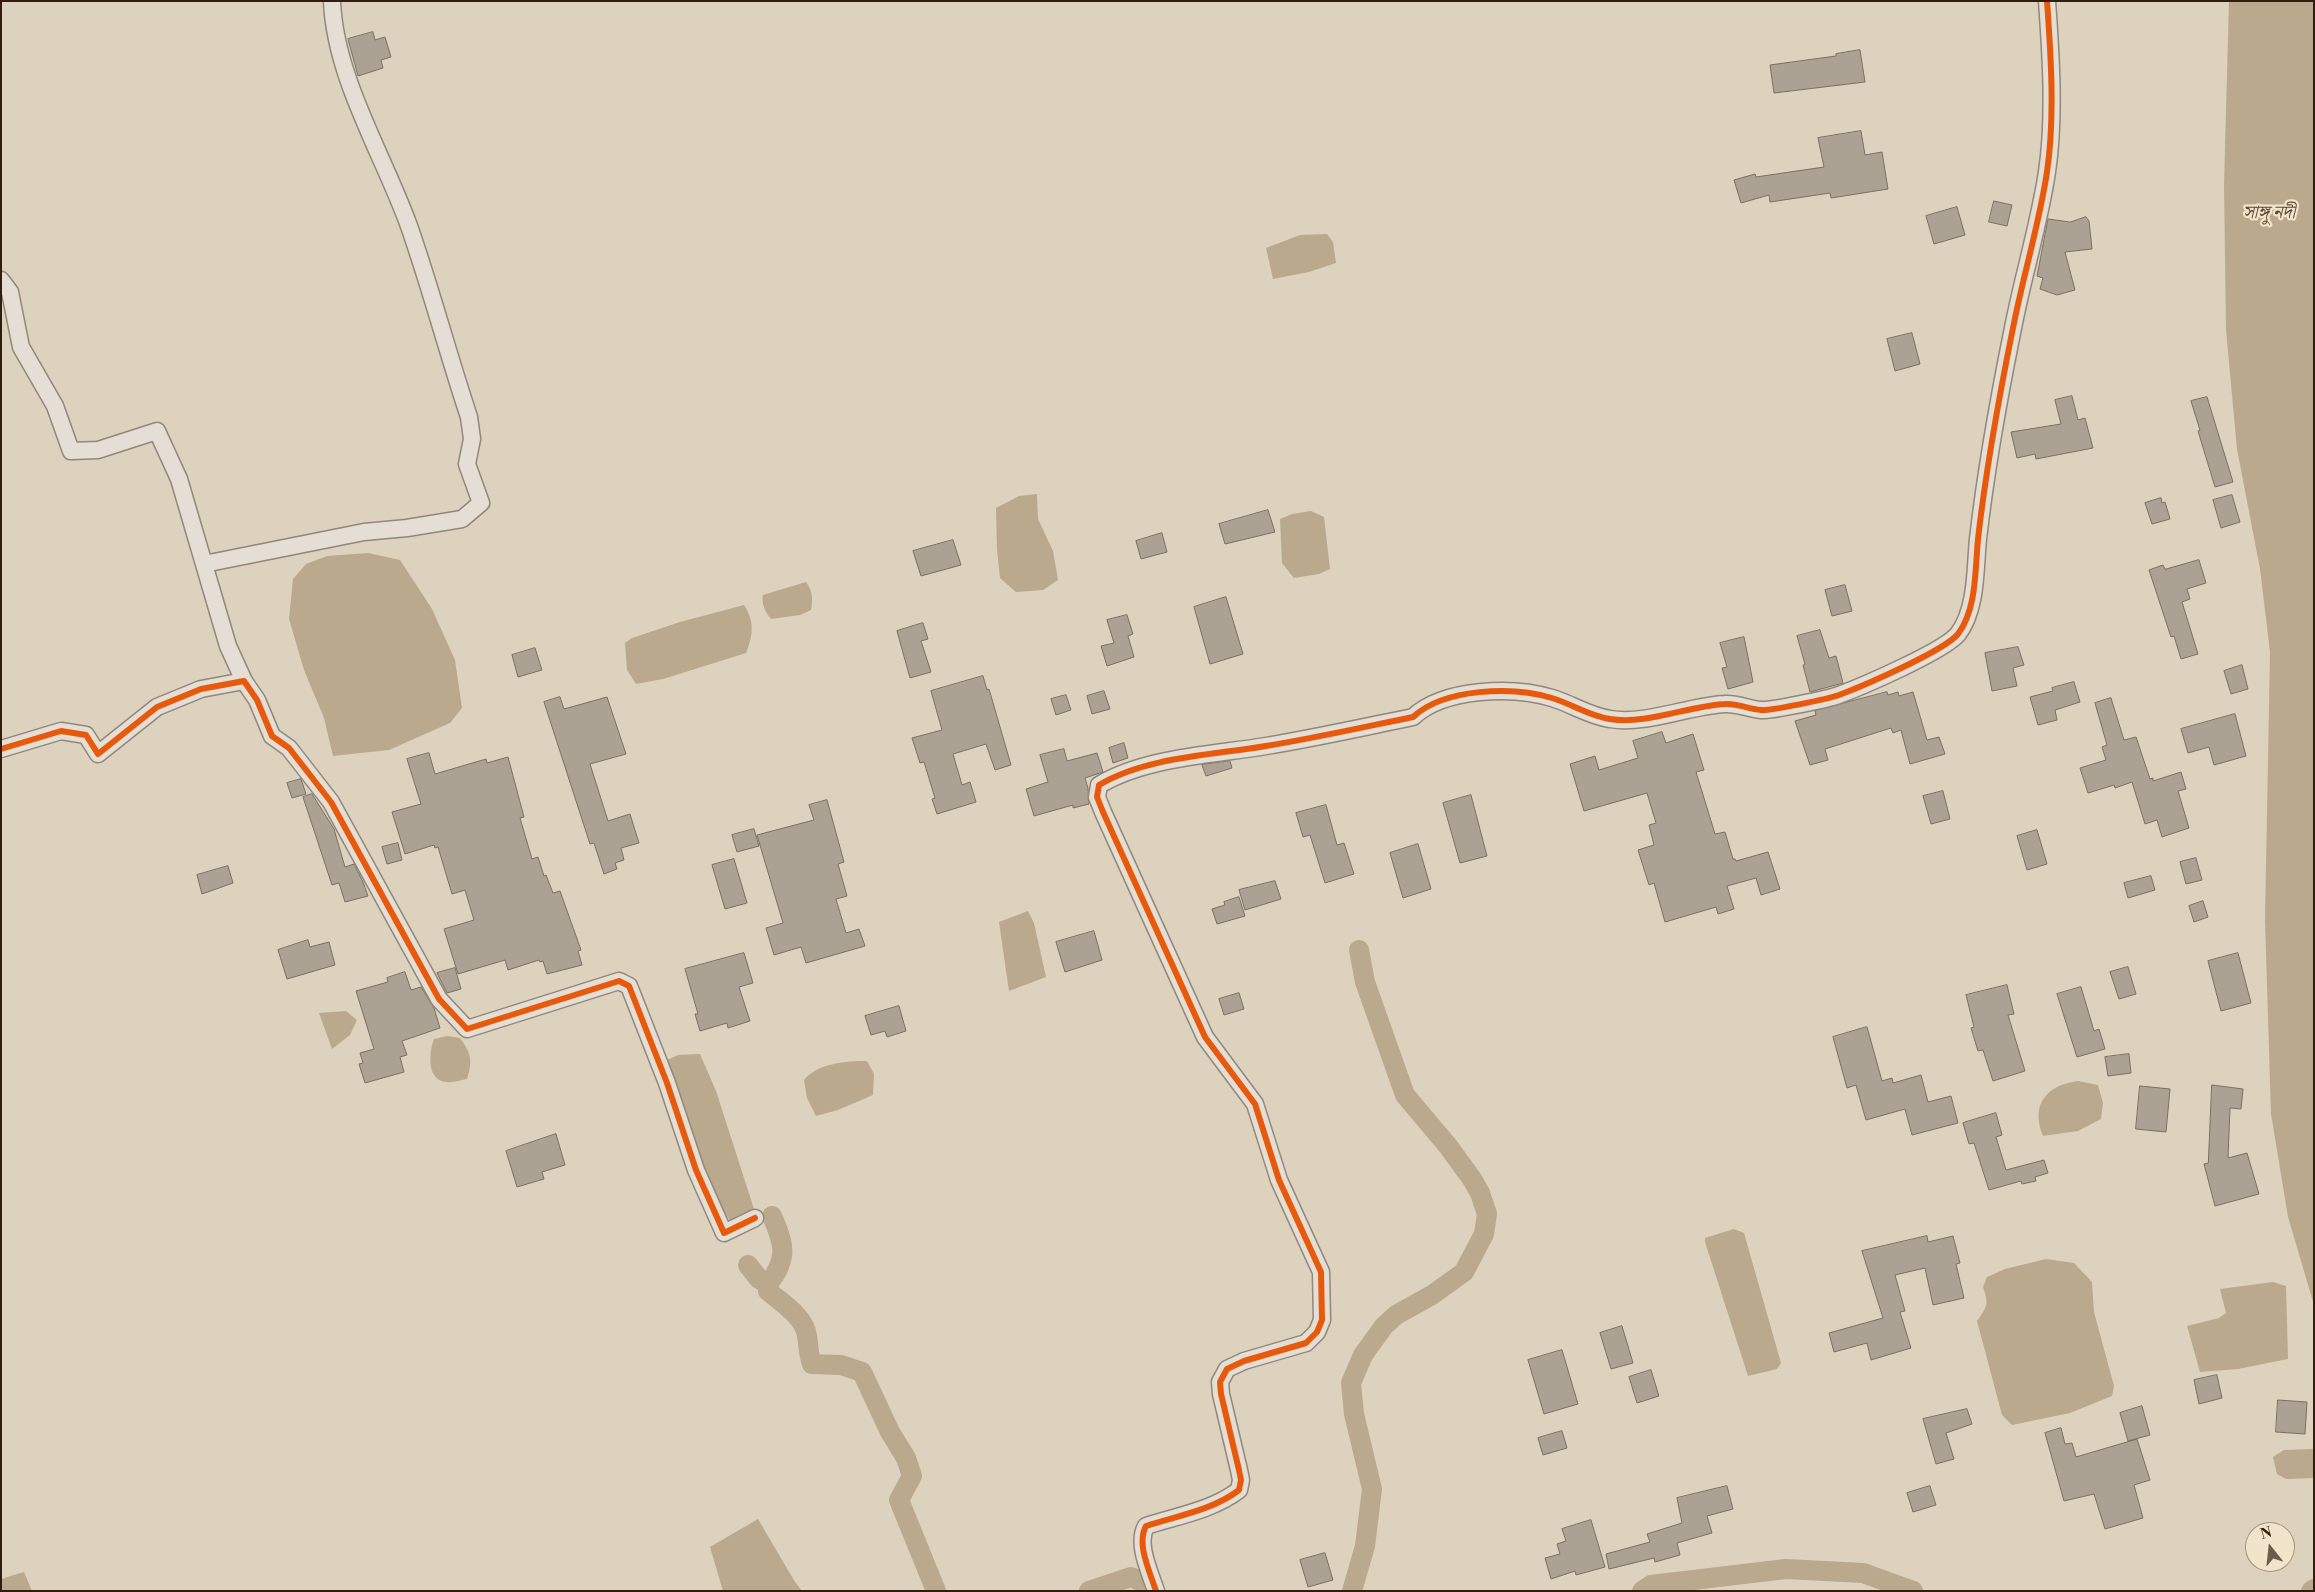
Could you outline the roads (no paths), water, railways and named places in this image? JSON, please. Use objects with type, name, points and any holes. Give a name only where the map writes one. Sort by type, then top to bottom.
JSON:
[{"type":"street","points":[[204,564],[364,532],[407,528],[462,519],[480,503],[467,464],[472,440],[468,417],[409,226],[344,65],[332,1]]},
{"type":"street","points":[[1156,1591],[1142,1545],[1142,1533],[1146,1526],[1215,1504],[1239,1490],[1241,1480],[1221,1394],[1220,1382],[1227,1369],[1244,1361],[1306,1343],[1317,1332],[1322,1320],[1321,1272],[1279,1180],[1255,1104],[1205,1036],[1103,812],[1097,797],[1099,785],[1117,774],[1138,768],[1220,752],[1266,746],[1412,717],[1424,706],[1436,701],[1478,692],[1527,692],[1555,699],[1601,717],[1625,721],[1725,704],[1745,705],[1761,710],[1836,696],[1939,648],[1956,636],[1965,622],[1971,606],[1981,514],[2012,329],[2047,171],[2052,79],[2047,1]]},
{"type":"street","points":[[1,280],[10,292],[21,347],[55,406],[71,451],[98,450],[157,431],[179,479],[228,646],[244,681],[257,700],[272,736],[289,748],[331,802],[439,999],[467,1029],[619,981],[629,986],[667,1083],[696,1170],[724,1233],[755,1218]]},
{"type":"street","points":[[1,749],[61,731],[86,735],[98,754],[157,707],[201,688],[244,681]]},
{"type":"water","name":"সাঙ্গু নদী","points":[[2229,1],[2314,1],[2314,1305],[2288,1217],[2271,1114],[2265,920],[2270,652],[2260,569],[2237,449],[2226,330],[2224,185]]},
{"type":"water","points":[[1327,234],[1333,242],[1336,263],[1309,272],[1273,279],[1266,248],[1300,235]]},
{"type":"water","points":[[1037,494],[1038,519],[1053,551],[1058,580],[1043,590],[1016,592],[1000,578],[996,508],[1019,496]]},
{"type":"water","points":[[1311,511],[1324,517],[1330,569],[1319,574],[1294,578],[1282,563],[1280,519],[1292,514]]},
{"type":"water","points":[[368,553],[400,560],[432,609],[455,660],[462,708],[450,723],[389,750],[333,756],[324,718],[304,670],[289,619],[293,579],[306,564],[327,556]]},
{"type":"water","points":[[806,582],[812,596],[811,610],[800,615],[771,619],[764,608],[763,595]]},
{"type":"water","points":[[744,605],[750,617],[752,629],[746,653],[663,679],[636,684],[627,670],[625,643],[632,638],[680,622]]},
{"type":"water","points":[[1028,911],[1034,923],[1046,977],[1009,991],[999,922]]},
{"type":"water","points":[[346,1011],[357,1020],[350,1035],[332,1049],[319,1013]]},
{"type":"water","points":[[447,1036],[460,1038],[467,1048],[470,1057],[470,1067],[467,1079],[447,1082],[435,1077],[432,1071],[430,1058],[434,1039]]},
{"type":"water","points":[[700,1054],[716,1091],[754,1209],[733,1224],[721,1207],[701,1167],[665,1061],[678,1055]]},
{"type":"water","points":[[867,1061],[874,1074],[873,1095],[838,1110],[816,1116],[807,1098],[804,1080],[817,1070],[833,1064]]},
{"type":"water","points":[[2078,1081],[2098,1085],[2103,1103],[2101,1119],[2078,1131],[2043,1136],[2039,1114],[2044,1098],[2058,1087]]},
{"type":"water","points":[[1734,1229],[1744,1233],[1781,1363],[1777,1369],[1748,1376],[1705,1242],[1705,1238]]},
{"type":"water","points":[[2046,1259],[2074,1263],[2092,1282],[2094,1312],[2114,1386],[2112,1396],[2070,1413],[2012,1425],[2002,1415],[1977,1321],[1986,1305],[1983,1287],[1987,1277],[2005,1269]]},
{"type":"water","points":[[2273,1282],[2286,1286],[2288,1359],[2238,1369],[2200,1372],[2187,1326],[2219,1318],[2226,1313],[2220,1289]]},
{"type":"water","points":[[2314,1449],[2314,1478],[2286,1479],[2277,1474],[2273,1457],[2284,1450]]},
{"type":"water","points":[[758,1519],[802,1591],[723,1591],[710,1547]]},
{"type":"water","points":[[24,1572],[32,1591],[1,1591],[1,1579]]},
{"type":"waterway","points":[[1352,1591],[1365,1546],[1372,1489],[1354,1414],[1351,1383],[1363,1355],[1384,1326],[1396,1315],[1432,1295],[1464,1272],[1484,1234],[1487,1214],[1480,1193],[1472,1179],[1448,1146],[1405,1095],[1365,982],[1359,950]]},
{"type":"waterway","points":[[772,1216],[782,1243],[782,1258],[775,1275],[768,1284],[768,1291],[792,1311],[802,1323],[807,1336],[812,1364],[841,1365],[862,1372],[890,1432],[906,1458],[912,1476],[899,1500],[936,1591]]},
{"type":"waterway","points":[[748,1265],[759,1279],[768,1284]]},
{"type":"waterway","points":[[1642,1591],[1651,1585],[1786,1569],[1863,1573],[1913,1591]]},
{"type":"waterway","points":[[1089,1591],[1131,1577],[1147,1584],[1151,1591]]}]
